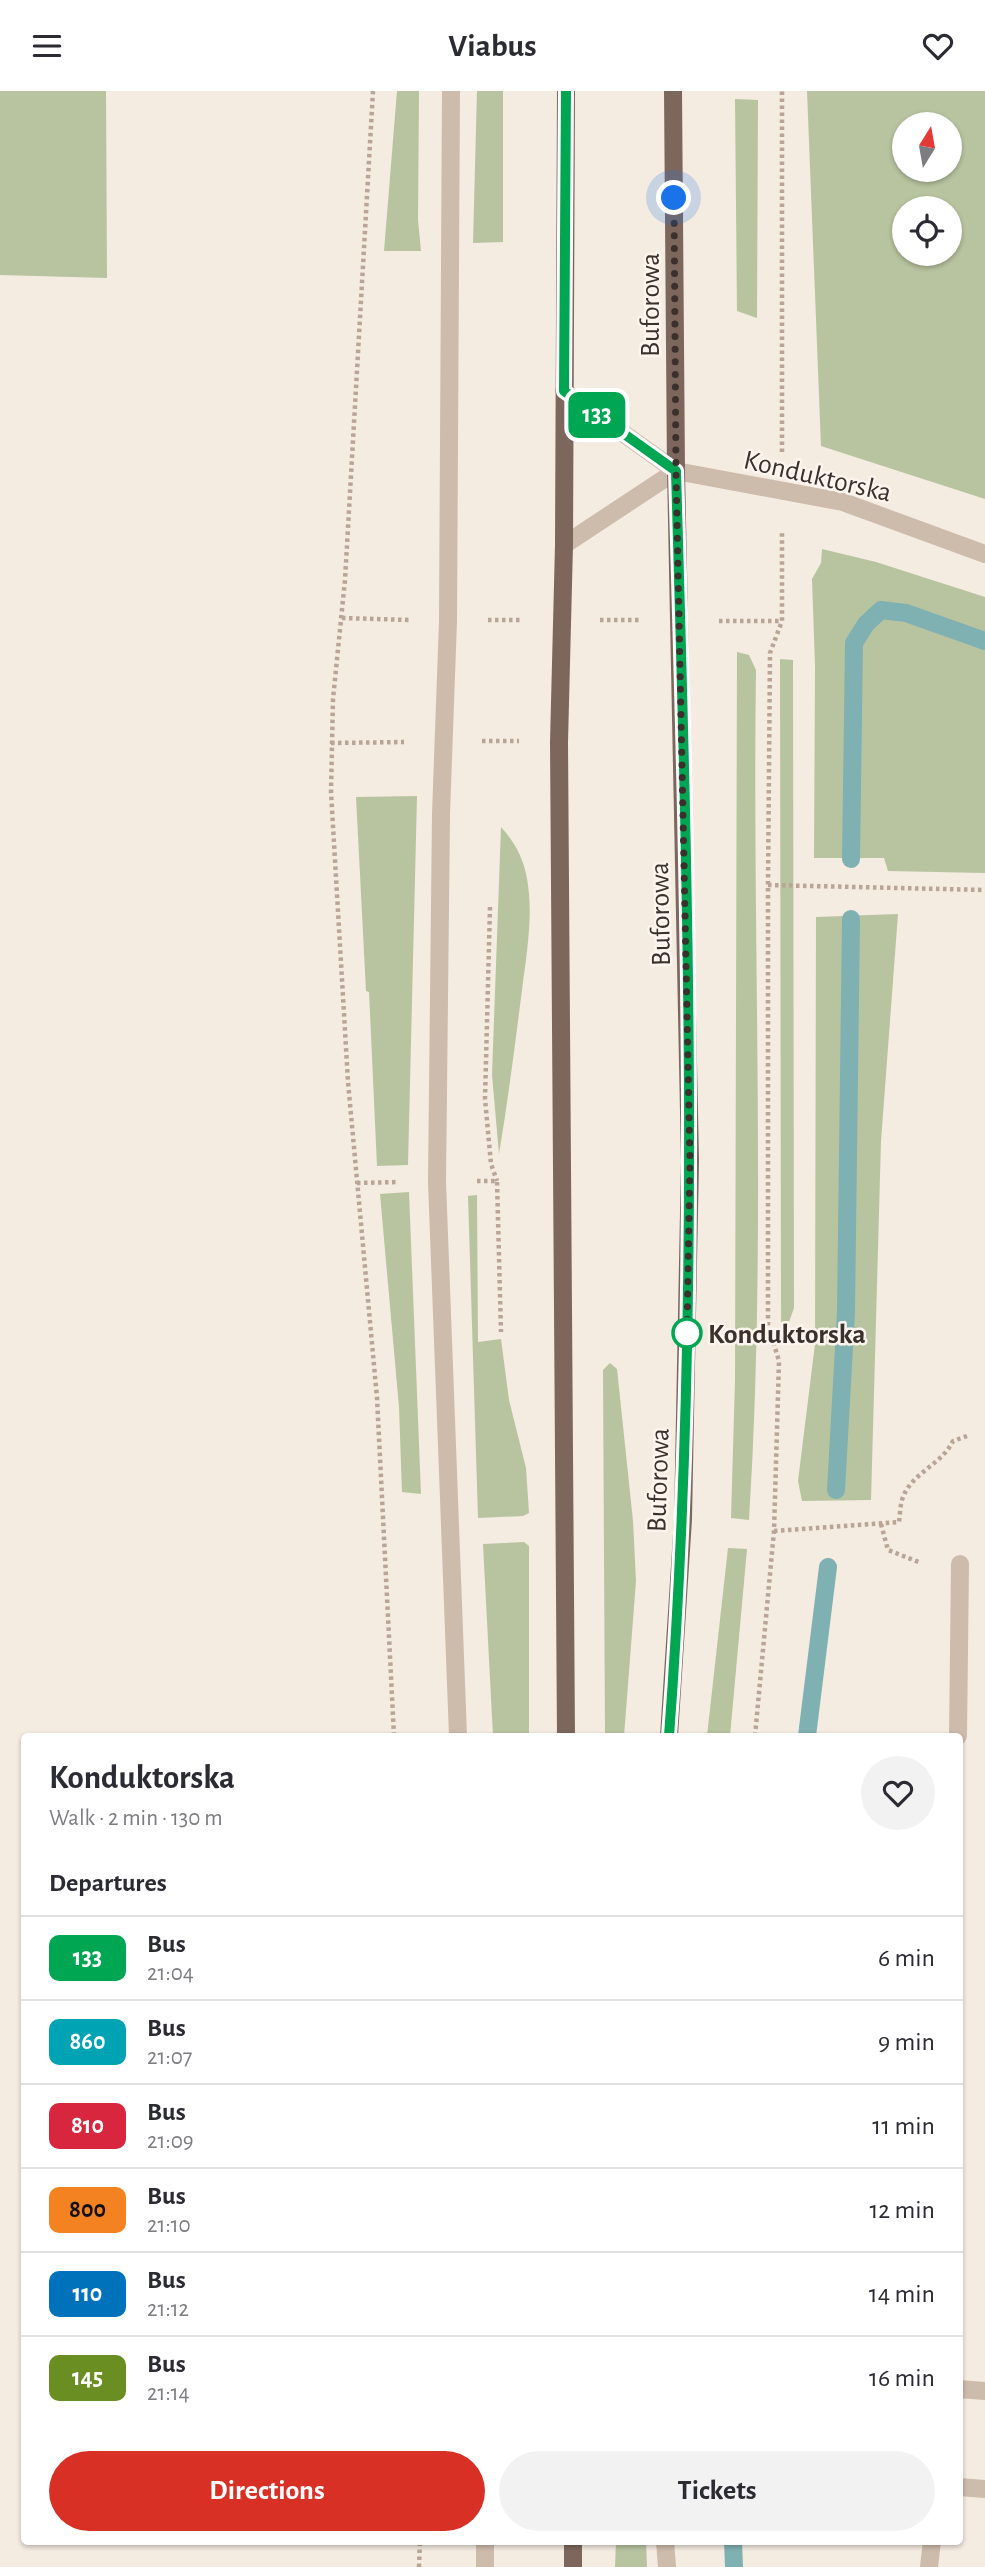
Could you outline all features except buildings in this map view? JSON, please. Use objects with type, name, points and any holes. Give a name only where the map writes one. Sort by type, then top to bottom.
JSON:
[{"type":"main road","points":[[566,91],[565,545],[559,756],[566,1733]]},
{"type":"main road","name":"Buforowa","points":[[669,1733],[683,1519],[690,1161],[676,471],[673,91]]},
{"type":"main road","points":[[573,2545],[573,2567]]},
{"type":"street","points":[[451,91],[448,621],[441,814],[437,1182],[458,1733]]},
{"type":"street","name":"Konduktorska","points":[[564,391],[676,471],[843,502],[985,554]]},
{"type":"street","points":[[565,545],[676,471]]},
{"type":"street","points":[[958,1733],[960,1570]]},
{"type":"street","points":[[963,2389],[985,2391]]},
{"type":"street","points":[[963,2487],[985,2489]]},
{"type":"street","points":[[485,2545],[485,2567]]},
{"type":"street","points":[[665,2545],[667,2567]]},
{"type":"street","points":[[929,2567],[932,2545]]},
{"type":"path","points":[[373,91],[345,580],[333,699],[331,792],[348,1082],[377,1398],[394,1733]]},
{"type":"path","points":[[782,91],[782,437]]},
{"type":"path","points":[[755,1733],[774,1531],[779,1361],[768,1325],[768,885],[770,653],[782,621],[782,546]]},
{"type":"path","points":[[595,620],[643,620]]},
{"type":"path","points":[[729,621],[782,621]]},
{"type":"path","points":[[768,885],[985,890]]},
{"type":"path","points":[[491,907],[485,1099],[491,1164],[497,1181]]},
{"type":"path","points":[[774,1531],[899,1523],[902,1499],[913,1480],[949,1450],[953,1441],[967,1436]]},
{"type":"path","points":[[881,1524],[888,1550],[960,1570]]},
{"type":"path","points":[[419,2567],[420,2545]]},
{"type":"green space","points":[[0,91],[106,91],[107,278],[0,275]]},
{"type":"green space","points":[[397,91],[419,91],[418,220],[421,251],[384,251]]},
{"type":"green space","points":[[477,91],[503,91],[503,242],[473,243]]},
{"type":"green space","points":[[807,91],[985,91],[985,499],[821,446]]},
{"type":"green space","points":[[735,99],[758,100],[757,318],[737,311]]},
{"type":"green space","points":[[822,549],[876,562],[985,597],[985,873],[888,871],[884,858],[814,858],[815,666],[812,579],[821,563]]},
{"type":"green space","points":[[737,652],[749,655],[756,670],[758,1201],[749,1520],[731,1518],[735,1380]]},
{"type":"green space","points":[[780,659],[793,660],[794,1308],[789,1322],[781,1324]]},
{"type":"green space","points":[[417,796],[408,1165],[377,1166],[356,797]]},
{"type":"green space","points":[[501,827],[514,844],[523,863],[530,910],[526,959],[499,1154],[492,1075]]},
{"type":"green space","points":[[898,914],[881,1141],[871,1500],[802,1501],[798,1481],[815,1344],[816,917]]},
{"type":"green space","points":[[409,1192],[421,1494],[402,1492],[399,1407],[380,1194]]},
{"type":"green space","points":[[477,1195],[478,1342],[501,1339],[509,1400],[526,1468],[529,1513],[523,1516],[478,1518],[468,1196]]},
{"type":"green space","points":[[610,1363],[617,1369],[633,1521],[636,1581],[624,1733],[605,1733],[603,1370]]},
{"type":"green space","points":[[524,1542],[529,1546],[529,1733],[493,1733],[483,1544]]},
{"type":"green space","points":[[728,1548],[747,1549],[730,1733],[707,1733]]},
{"type":"green space","points":[[616,2545],[646,2545],[647,2567],[615,2567]]},
{"type":"waterway","points":[[851,859],[854,643],[866,624],[881,610],[906,613],[985,641]]},
{"type":"waterway","points":[[836,1490],[846,1312],[851,919]]},
{"type":"waterway","points":[[807,1733],[828,1567]]},
{"type":"waterway","points":[[733,2545],[734,2567]]},
{"type":"bus line","name":"133","points":[[566,91],[564,391],[676,471],[690,1161],[683,1519],[669,1733]]},
{"type":"place","name":"Konduktorska","points":[[687,1333]]},
{"type":"route","points":[[674,198],[676,471],[690,1161],[687,1333]]}]
